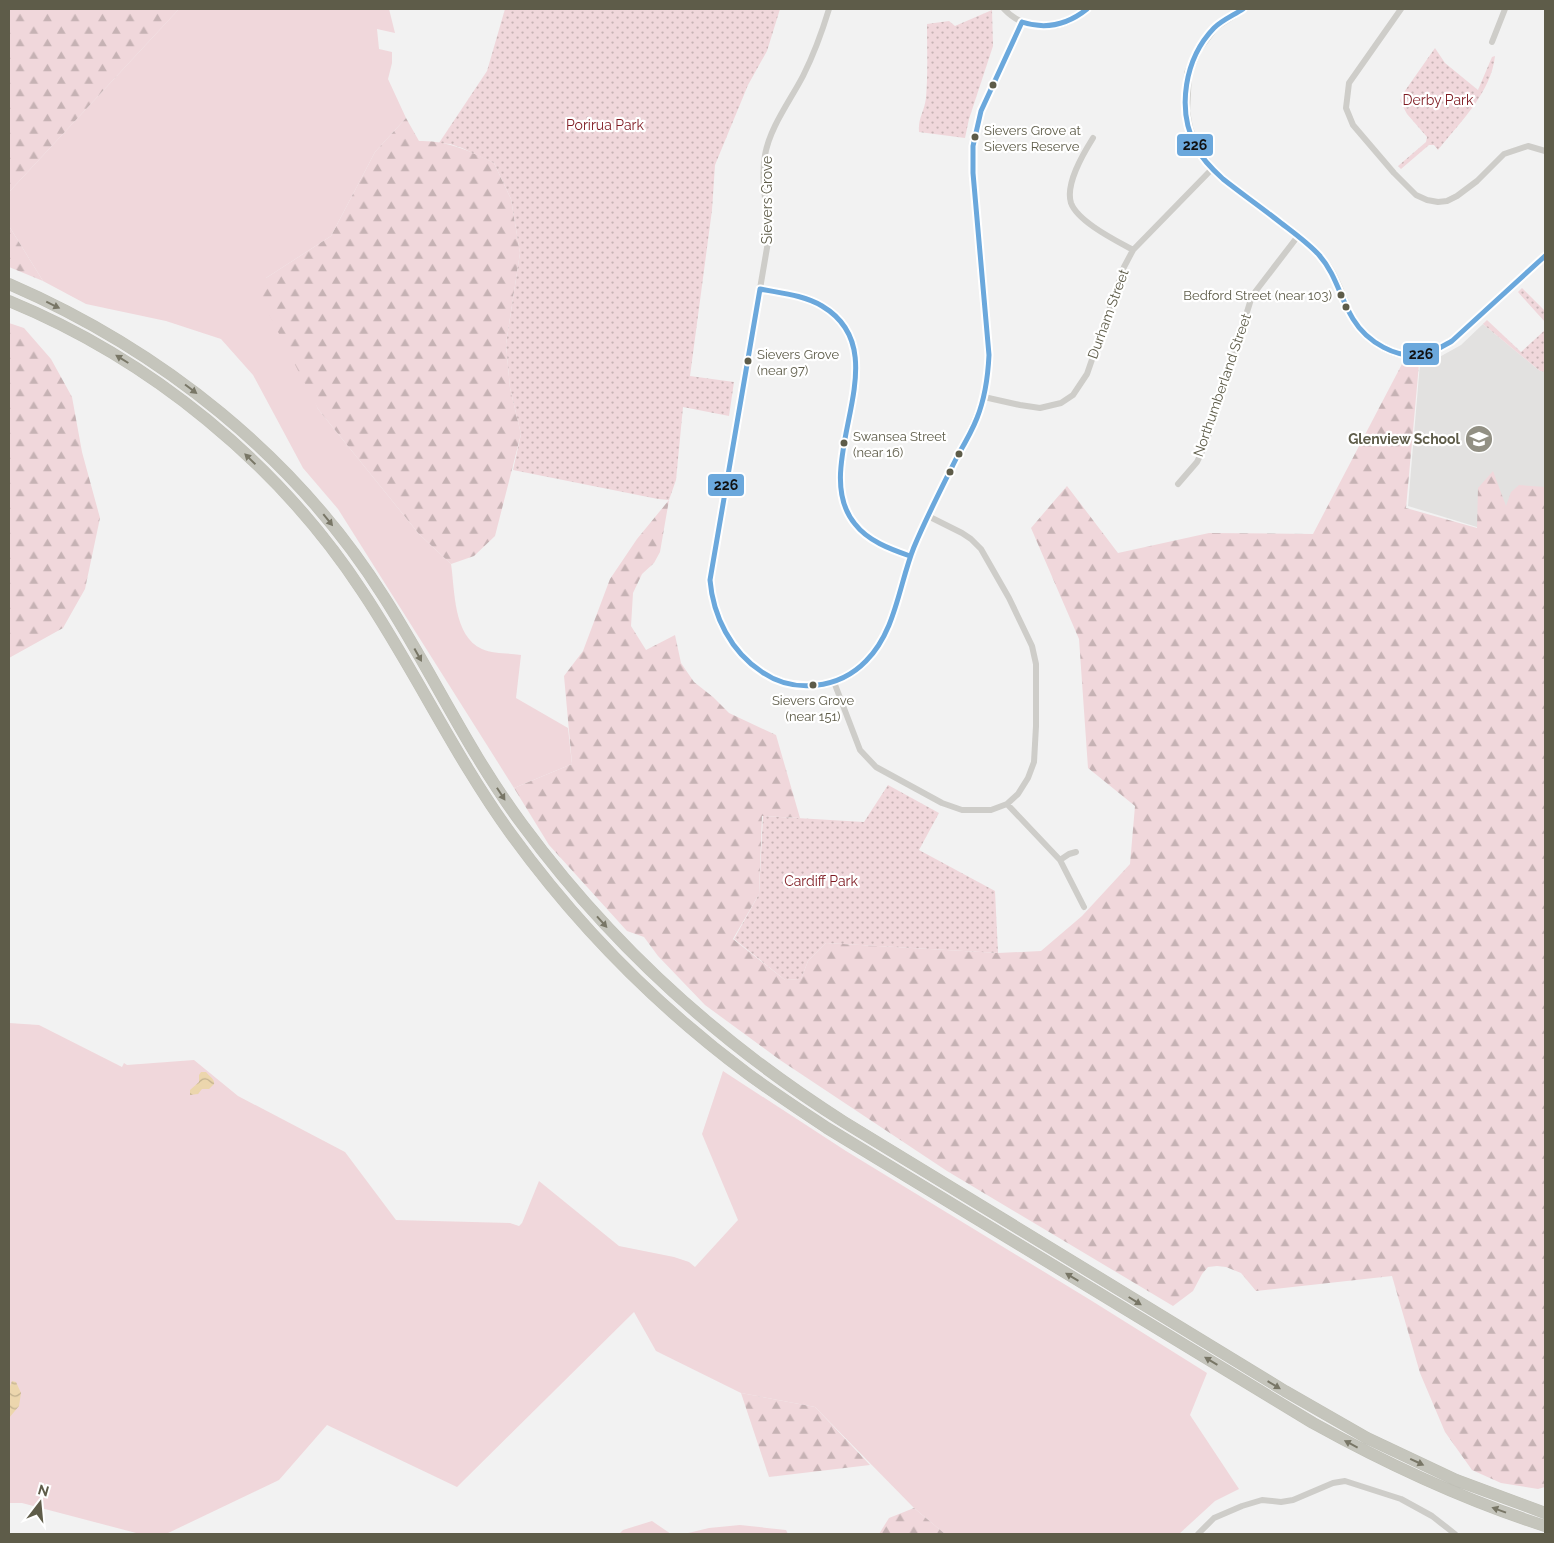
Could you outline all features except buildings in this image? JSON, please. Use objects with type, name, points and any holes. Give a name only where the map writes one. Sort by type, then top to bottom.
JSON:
[{"type":"highway","points":[[9,284],[76,316],[154,362],[220,411],[278,464],[338,532],[383,594],[468,742],[508,805],[539,847],[620,942],[680,1000],[734,1046],[830,1113],[1285,1392],[1367,1438],[1426,1467],[1481,1490],[1545,1513]]},
{"type":"highway","points":[[9,301],[76,332],[152,379],[216,428],[285,493],[320,533],[361,588],[474,780],[532,862],[574,914],[625,968],[686,1025],[716,1050],[774,1093],[827,1128],[1313,1423],[1425,1480],[1545,1526]]},
{"type":"street","name":"Sievers Grove","points":[[829,9],[821,37],[775,128],[765,154],[764,172],[768,231],[760,289],[710,580],[711,596],[716,615],[744,658],[762,672],[788,682],[814,686],[834,682],[864,664],[874,654],[881,642],[894,608],[910,556],[977,418],[984,397],[988,378],[989,354],[973,173],[973,146],[981,111],[1022,22]]},
{"type":"street","points":[[1004,9],[1022,22],[1037,26],[1060,25],[1079,16],[1087,9]]},
{"type":"street","points":[[1243,9],[1215,27],[1199,48],[1188,73],[1186,111],[1189,128],[1196,147],[1212,169],[1298,236],[1327,264],[1336,278],[1353,320],[1370,340],[1391,351],[1423,355],[1452,341],[1545,256]]},
{"type":"street","points":[[1402,9],[1349,83],[1346,108],[1353,125],[1393,172],[1416,195],[1438,202],[1447,200],[1457,196],[1477,181],[1504,154],[1528,146],[1545,151]]},
{"type":"street","points":[[1492,42],[1506,9]]},
{"type":"street","points":[[1093,138],[1072,182],[1070,201],[1076,211],[1103,234],[1133,250]]},
{"type":"street","name":"Durham Street","points":[[984,397],[1040,408],[1061,403],[1073,395],[1087,374],[1124,267],[1133,250],[1212,169]]},
{"type":"street","name":"Northumberland Street","points":[[1178,484],[1197,462],[1206,442],[1252,296],[1298,236]]},
{"type":"street","points":[[760,289],[798,296],[820,305],[837,317],[848,331],[855,348],[856,367],[840,472],[842,499],[850,518],[864,533],[875,541],[910,556]]},
{"type":"street","points":[[834,682],[860,750],[876,767],[923,794],[962,810],[990,810],[1007,804],[1018,794],[1028,778],[1034,762],[1037,680],[1032,646],[1009,598],[980,549],[962,532],[928,516]]},
{"type":"street","points":[[1007,804],[1060,860],[1084,907]]},
{"type":"street","points":[[1060,860],[1076,852]]},
{"type":"street","points":[[1198,1534],[1214,1518],[1242,1506],[1262,1500],[1281,1502],[1293,1500],[1333,1483],[1345,1481],[1401,1499],[1432,1516],[1455,1534]]},
{"type":"shaded area","name":"Glenview School","points":[[1483,324],[1540,371],[1545,372],[1545,513],[1536,522],[1477,527],[1408,506],[1420,363],[1434,360],[1461,345]]},
{"type":"green space","points":[[9,9],[179,9],[9,192]]},
{"type":"green space","points":[[179,9],[389,9],[395,33],[377,29],[379,49],[392,52],[392,63],[388,79],[406,118],[375,152],[331,236],[266,278],[318,409],[419,534],[451,564],[457,611],[465,634],[473,643],[486,651],[521,655],[516,698],[568,728],[572,764],[514,788],[338,509],[303,468],[253,375],[221,339],[166,321],[86,304],[43,281],[9,226],[9,192]]},
{"type":"green space","name":"Porirua Park","points":[[505,9],[780,9],[767,51],[748,85],[715,165],[712,210],[690,376],[734,382],[729,416],[683,407],[676,480],[669,500],[513,470],[521,434],[510,388],[506,344],[520,253],[511,199],[494,163],[462,148],[439,143],[487,71]]},
{"type":"green space","points":[[992,10],[993,46],[969,119],[965,138],[919,132],[919,122],[926,98],[927,24],[949,21],[955,26]]},
{"type":"green space","name":"Derby Park","points":[[1435,48],[1445,63],[1478,90],[1492,57],[1495,56],[1492,70],[1481,95],[1465,118],[1438,150],[1434,145],[1429,145],[1401,169],[1398,166],[1426,142],[1427,137],[1407,114],[1400,101],[1402,95]]},
{"type":"green space","points":[[406,118],[419,141],[449,144],[494,163],[511,199],[520,253],[506,344],[510,388],[521,434],[495,536],[474,556],[451,564],[419,534],[318,409],[262,301],[266,278],[331,236],[375,152]]},
{"type":"green space","points":[[9,226],[43,281],[9,267]]},
{"type":"green space","points":[[1522,288],[1545,311],[1545,322],[1518,292]]},
{"type":"green space","points":[[1487,320],[1521,352],[1545,330],[1545,372],[1540,371],[1483,324]]},
{"type":"green space","points":[[9,323],[24,328],[51,359],[72,397],[82,452],[100,518],[85,589],[63,628],[9,658]]},
{"type":"green space","points":[[1402,364],[1419,364],[1406,508],[1477,528],[1478,488],[1493,471],[1506,506],[1511,492],[1519,485],[1545,487],[1545,1487],[1538,1489],[1501,1483],[1472,1470],[1445,1432],[1420,1373],[1392,1276],[1256,1291],[1241,1273],[1226,1267],[1208,1267],[1193,1291],[1173,1306],[947,1171],[780,1060],[705,1005],[658,956],[644,937],[627,931],[549,845],[514,788],[572,764],[564,676],[583,651],[610,579],[637,539],[669,500],[660,552],[654,563],[642,574],[633,593],[631,626],[646,650],[675,635],[681,663],[694,682],[729,713],[776,735],[800,818],[762,816],[759,894],[733,939],[785,980],[801,979],[808,961],[826,943],[998,953],[1041,951],[1082,916],[1130,864],[1135,806],[1088,768],[1079,639],[1031,528],[1067,486],[1118,553],[1209,533],[1313,534]]},
{"type":"green space","name":"Cardiff Park","points":[[888,785],[939,813],[919,850],[995,891],[998,953],[826,943],[808,961],[801,979],[785,980],[734,939],[759,894],[763,816],[864,822]]},
{"type":"green space","points":[[9,1023],[39,1025],[122,1067],[124,1063],[127,1065],[194,1060],[238,1096],[345,1152],[396,1220],[510,1223],[519,1226],[522,1223],[539,1181],[619,1246],[674,1257],[689,1262],[695,1267],[738,1220],[702,1134],[723,1071],[846,1151],[1207,1373],[1190,1415],[1239,1489],[1215,1501],[1179,1534],[945,1534],[914,1508],[815,1407],[741,1393],[656,1351],[634,1312],[457,1487],[327,1425],[279,1480],[166,1534],[140,1534],[22,1503],[9,1503]]},
{"type":"green space","points":[[741,1393],[815,1407],[870,1465],[769,1477]]},
{"type":"green space","points":[[914,1508],[945,1534],[879,1534],[889,1518]]},
{"type":"green space","points":[[652,1521],[671,1534],[619,1534],[623,1530]]},
{"type":"green space","points":[[740,1525],[786,1530],[788,1534],[684,1534],[709,1528]]},
{"type":"water","points":[[201,1072],[206,1072],[213,1079],[214,1084],[209,1089],[202,1089],[198,1094],[190,1095],[190,1090],[199,1082]]},
{"type":"water","points":[[12,1381],[16,1382],[21,1393],[19,1406],[9,1418],[9,1389]]},
{"type":"transit line","name":"226","points":[[1022,22],[1048,26],[1072,19],[1087,9]]},
{"type":"transit line","name":"226","points":[[1243,9],[1214,28],[1196,54],[1190,69],[1185,101],[1186,117],[1190,132],[1201,156],[1219,176],[1301,238],[1319,255],[1330,270],[1353,319],[1374,342],[1393,352],[1403,354],[1424,354],[1435,350],[1452,341],[1545,256]]},
{"type":"transit line","name":"226","points":[[760,289],[710,580],[712,593],[715,607],[726,632],[733,644],[751,664],[762,672],[788,684],[802,686],[830,683],[843,678],[866,661],[884,636],[896,607],[914,547],[941,489],[973,428],[980,410],[986,387],[989,355],[973,173],[973,146],[981,111],[1022,22]]},
{"type":"transit line","name":"226","points":[[760,289],[792,295],[815,302],[845,327],[854,352],[855,381],[844,442],[841,472],[843,500],[860,530],[873,540],[910,556]]},
{"type":"place","name":"Sievers Grove at Sievers Reserve","points":[[975,137]]},
{"type":"place","name":"Bedford Street (near 103)","points":[[1341,295]]},
{"type":"place","name":"Sievers Grove (near 97)","points":[[748,361]]},
{"type":"place","name":"Glenview School","points":[[1479,439]]},
{"type":"place","name":"Swansea Street (near 16)","points":[[844,443]]},
{"type":"place","name":"Sievers Grove (near 151)","points":[[813,685]]}]
